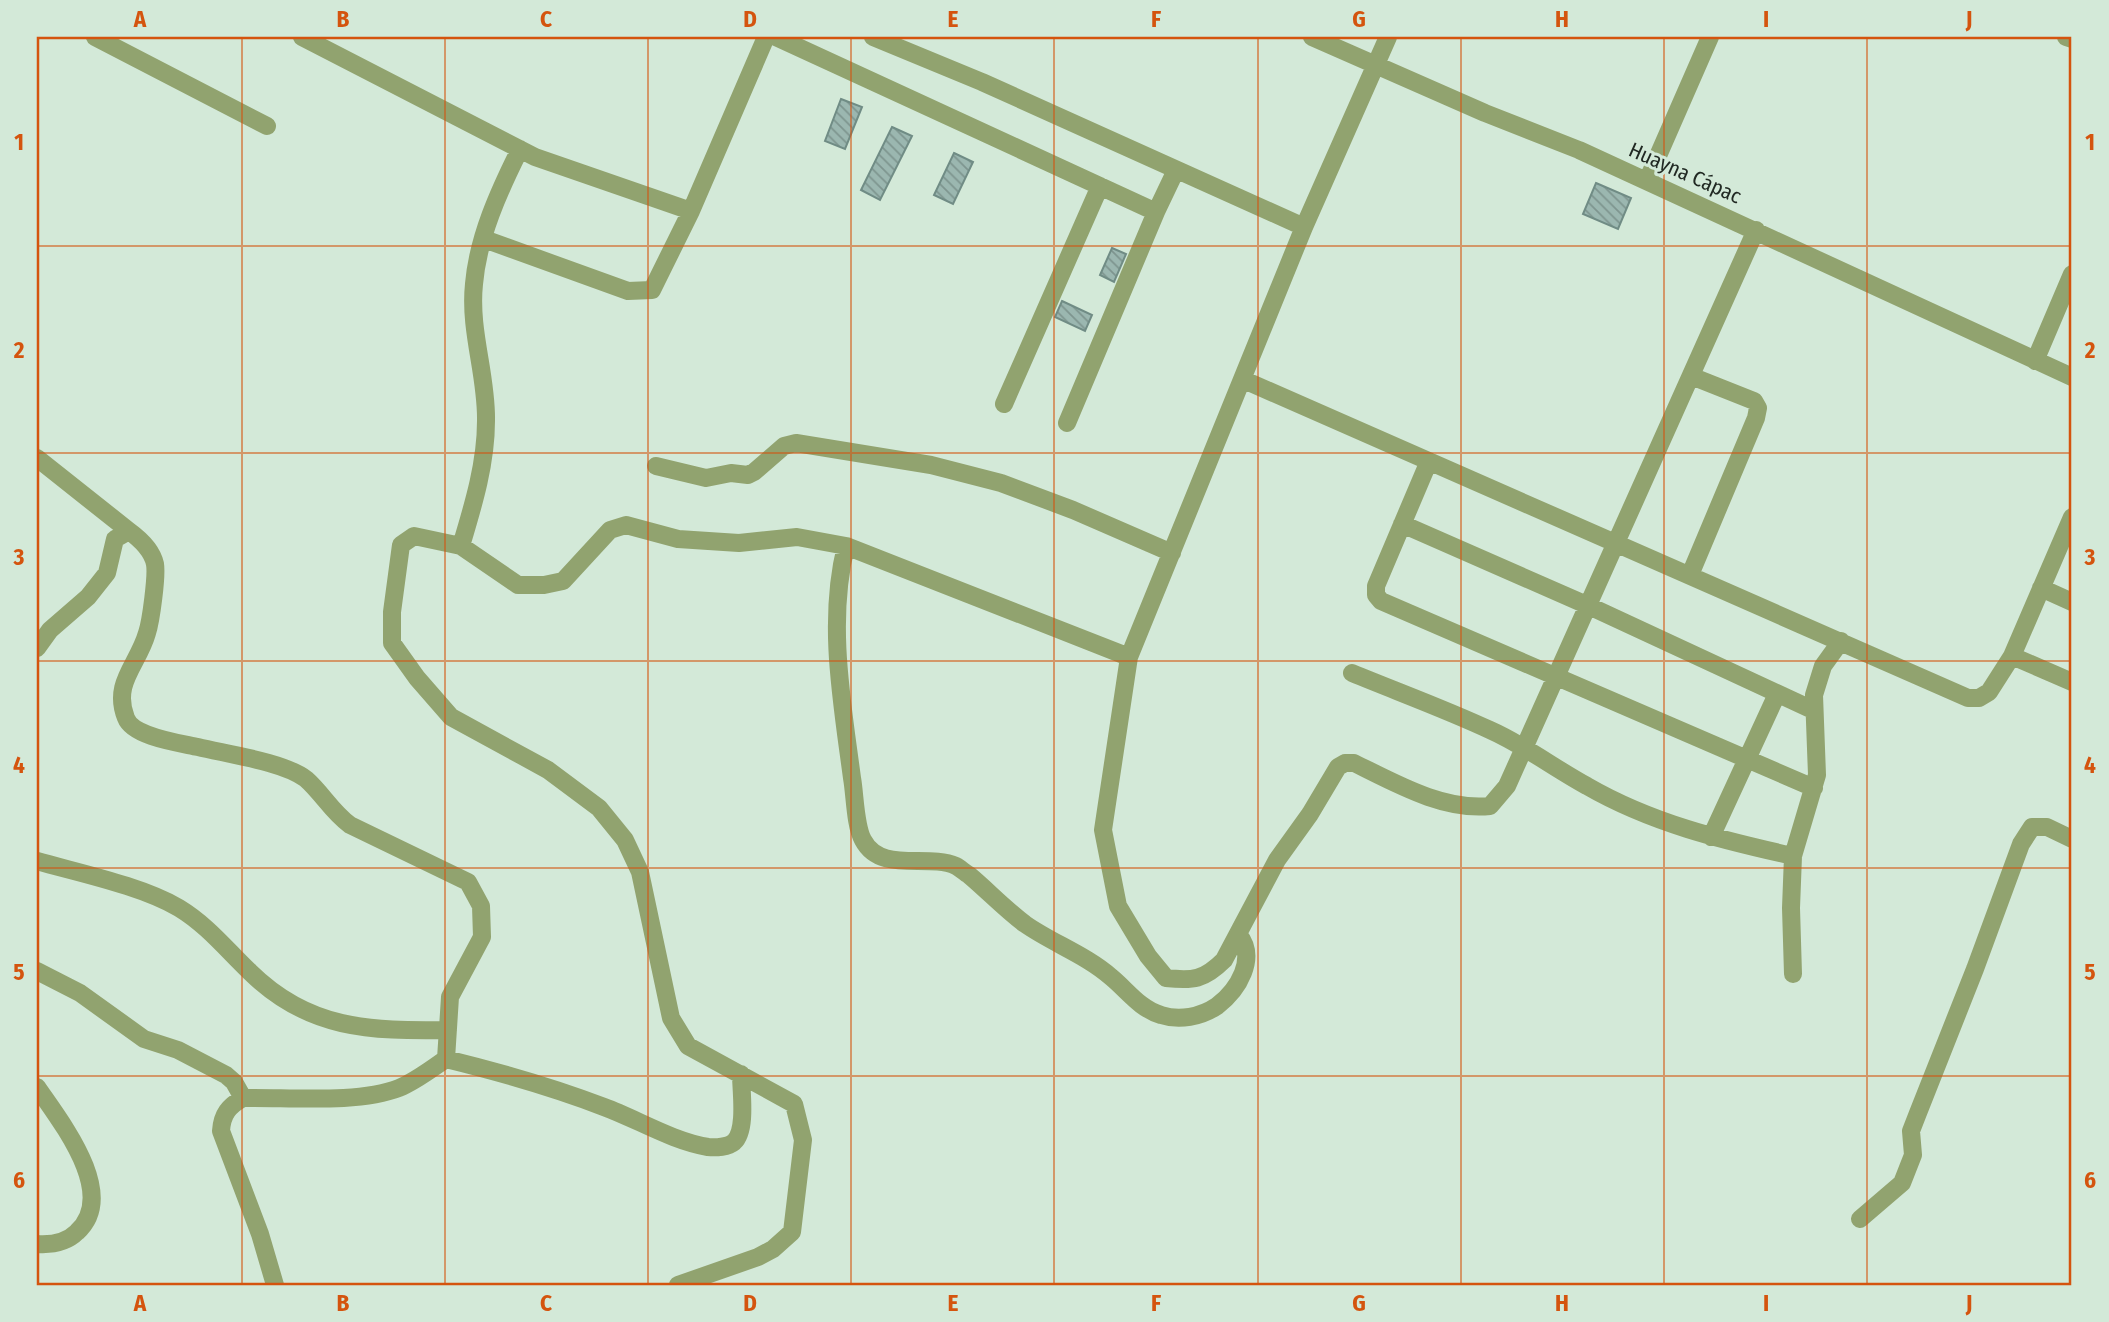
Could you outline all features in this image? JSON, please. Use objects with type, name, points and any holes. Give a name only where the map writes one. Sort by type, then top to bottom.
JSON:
[{"type":"street","points":[[95,37],[267,126]]},
{"type":"street","points":[[302,37],[535,157],[691,211]]},
{"type":"street","points":[[484,239],[628,291],[652,290],[691,211],[766,37]]},
{"type":"street","points":[[776,37],[1156,212]]},
{"type":"street","points":[[873,37],[982,82],[1304,227]]},
{"type":"street","name":"Huayna Cápac","points":[[1312,37],[1647,181],[2072,377]]},
{"type":"street","points":[[1388,37],[1304,227],[1244,380],[1129,657],[1103,831],[1118,906],[1148,956],[1166,978],[1196,979],[1212,972],[1224,960],[1277,860],[1310,814],[1338,767],[1345,763],[1353,763],[1403,787],[1472,808],[1490,806],[1507,786],[1756,230]]},
{"type":"street","points":[[1647,181],[1710,37]]},
{"type":"street","points":[[2066,37],[2072,39]]},
{"type":"street","points":[[461,547],[480,470],[486,421],[473,300],[476,267],[497,196],[520,149]]},
{"type":"street","points":[[1067,423],[1156,212],[1177,170]]},
{"type":"street","points":[[1004,404],[1100,186]]},
{"type":"street","points":[[2035,361],[2072,274]]},
{"type":"street","points":[[1690,575],[1758,408],[1754,401],[1692,376]]},
{"type":"street","points":[[1244,380],[1968,698],[1979,698],[1989,691],[2012,656],[2072,517]]},
{"type":"street","points":[[656,466],[706,478],[730,473],[748,475],[784,446],[796,443],[931,465],[1001,483],[1073,510],[1172,553]]},
{"type":"street","points":[[37,458],[142,540],[155,564],[147,634],[125,679],[120,701],[127,722],[147,735],[277,766],[305,779],[336,815],[350,825],[468,883],[481,906],[482,937],[450,997],[446,1059]]},
{"type":"street","points":[[1429,461],[1376,586],[1376,595],[1381,601],[1814,789]]},
{"type":"street","points":[[1402,524],[1589,606],[1813,710]]},
{"type":"street","points":[[678,1285],[758,1257],[773,1249],[792,1232],[803,1140],[794,1104],[688,1046],[671,1017],[640,872],[625,840],[599,807],[548,770],[451,718],[392,643],[392,612],[401,545],[414,536],[461,547],[518,585],[544,585],[563,581],[610,530],[626,525],[678,539],[739,543],[797,537],[846,546],[1129,657]]},
{"type":"street","points":[[37,649],[50,630],[94,589],[107,573],[115,539],[129,531]]},
{"type":"street","points":[[846,546],[838,586],[836,625],[860,835],[868,848],[883,858],[956,866],[1025,923],[1110,976],[1130,996],[1157,1014],[1168,1017],[1200,1014],[1212,1009],[1231,992],[1247,961],[1246,948],[1238,934]]},
{"type":"street","points":[[2041,588],[2072,602]]},
{"type":"street","points":[[1793,974],[1793,856],[1814,789],[1818,761],[1813,710],[1823,666],[1840,641]]},
{"type":"street","points":[[2012,656],[2072,682]]},
{"type":"street","points":[[1352,673],[1491,730],[1620,803],[1711,837],[1793,856]]},
{"type":"street","points":[[1711,837],[1777,694]]},
{"type":"street","points":[[1860,1219],[1902,1183],[1913,1155],[1911,1131],[1975,970],[2021,844],[2032,827],[2047,827],[2072,839]]},
{"type":"street","points":[[37,861],[129,887],[177,906],[208,928],[265,986],[282,999],[315,1016],[356,1028],[448,1031]]},
{"type":"street","points":[[37,971],[80,993],[144,1039],[178,1049],[226,1075],[234,1082],[243,1098]]},
{"type":"street","points":[[275,1285],[260,1234],[221,1131],[227,1109],[243,1098],[337,1097],[384,1092],[407,1084],[446,1059],[510,1074],[604,1107],[681,1139],[709,1147],[722,1147],[733,1143],[740,1132],[741,1074]]},
{"type":"street","points":[[37,1087],[80,1154],[93,1195],[87,1220],[75,1235],[59,1243],[37,1244]]},
{"type":"building","points":[[841,99],[862,107],[845,149],[825,141]]},
{"type":"building","points":[[892,127],[912,136],[880,200],[861,190]]},
{"type":"building","points":[[954,153],[973,162],[953,204],[934,195]]},
{"type":"building","points":[[1596,183],[1631,198],[1618,229],[1583,214]]},
{"type":"building","points":[[1112,248],[1126,254],[1114,282],[1100,275]]},
{"type":"building","points":[[1062,301],[1092,315],[1085,331],[1055,317]]}]
